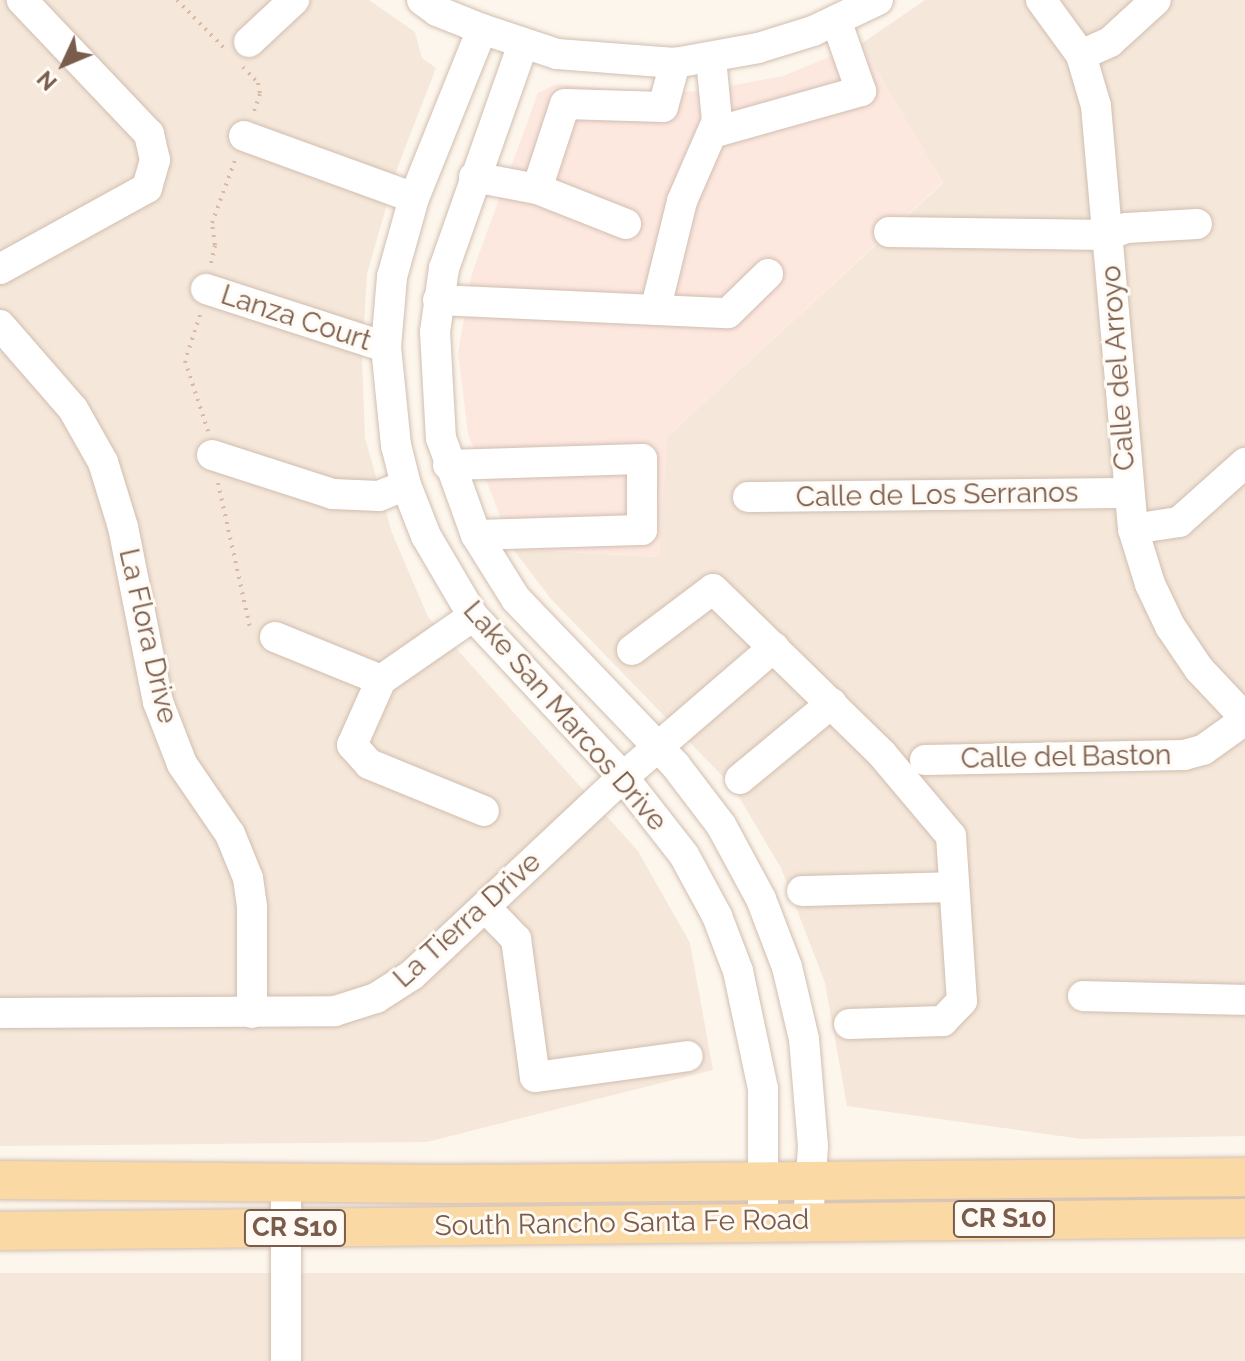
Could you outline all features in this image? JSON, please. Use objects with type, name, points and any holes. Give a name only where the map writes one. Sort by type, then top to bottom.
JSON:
[{"type":"main road","name":"South Rancho Santa Fe Road","points":[[0,1180],[286,1183],[1245,1177]]},
{"type":"main road","name":"South Rancho Santa Fe Road","points":[[0,1231],[1245,1218]]},
{"type":"street","points":[[0,269],[147,188],[155,160],[149,134],[22,0]]},
{"type":"street","points":[[249,42],[294,0]]},
{"type":"street","points":[[422,0],[437,11],[557,54],[675,63],[711,59],[758,48],[836,20],[878,0]]},
{"type":"street","name":"Calle del Arroyo","points":[[1041,0],[1081,55],[1096,106],[1127,493],[1133,529],[1150,584],[1170,626],[1199,669],[1245,719]]},
{"type":"street","points":[[1081,55],[1110,42],[1156,0]]},
{"type":"street","points":[[712,133],[861,91],[836,20]]},
{"type":"street","name":"Lake San Marcos Drive","points":[[482,29],[414,198],[392,277],[386,347],[396,445],[406,485],[426,536],[473,616],[623,777],[684,855],[717,916],[738,971],[763,1089],[763,1222]]},
{"type":"street","name":"Lake San Marcos Drive","points":[[523,44],[454,232],[438,300],[437,400],[448,465],[476,535],[516,599],[657,746],[721,825],[774,929],[797,1000],[804,1039],[813,1146],[808,1221]]},
{"type":"street","points":[[656,307],[682,201],[717,121],[711,59]]},
{"type":"street","points":[[537,189],[565,104],[663,107],[675,63]]},
{"type":"street","points":[[244,136],[414,198]]},
{"type":"street","points":[[474,177],[537,189],[626,224]]},
{"type":"street","points":[[889,232],[1108,235],[1126,228],[1197,224]]},
{"type":"street","points":[[438,300],[656,307],[728,313],[768,274]]},
{"type":"street","name":"Lanza Court","points":[[206,289],[386,347]]},
{"type":"street","name":"La Flora Drive","points":[[0,325],[73,409],[103,462],[123,527],[158,702],[182,764],[230,834],[248,878],[252,908],[252,1013]]},
{"type":"street","points":[[212,455],[333,494],[379,496],[406,485]]},
{"type":"street","points":[[448,465],[642,459],[642,530],[476,535]]},
{"type":"street","points":[[1133,529],[1179,522],[1245,463]]},
{"type":"street","name":"Calle de Los Serranos","points":[[748,497],[1127,493]]},
{"type":"street","points":[[632,650],[713,589],[882,754],[951,836],[962,1001],[943,1021],[849,1024]]},
{"type":"street","points":[[473,616],[381,680],[352,745],[369,764],[484,811]]},
{"type":"street","points":[[275,637],[381,680]]},
{"type":"street","name":"La Tierra Drive","points":[[0,1013],[335,1011],[376,998],[412,975],[657,746],[774,647]]},
{"type":"street","points":[[740,779],[832,703]]},
{"type":"street","name":"Calle del Baston","points":[[925,760],[1184,755],[1203,750],[1245,719]]},
{"type":"street","points":[[802,891],[954,887]]},
{"type":"street","points":[[485,907],[516,939],[535,1077],[688,1056]]},
{"type":"street","points":[[1083,996],[1245,1000]]},
{"type":"street","points":[[286,1183],[286,1361]]},
{"type":"shaded area","points":[[0,0],[369,0],[415,32],[422,58],[436,68],[398,166],[367,274],[362,359],[365,438],[392,533],[428,617],[638,851],[690,943],[713,1070],[427,1142],[0,1146]]},
{"type":"shaded area","points":[[925,0],[1245,0],[1245,1136],[1081,1139],[847,1106],[825,983],[781,868],[733,787],[551,599],[513,549],[658,557],[667,437],[943,183],[861,44]]},
{"type":"shaded area","points":[[861,44],[943,182],[667,437],[659,557],[513,549],[468,434],[458,353],[472,273],[538,93],[556,84],[654,93],[702,91],[783,76]]},
{"type":"shaded area","points":[[0,1273],[1245,1273],[1245,1361],[0,1361]]}]
